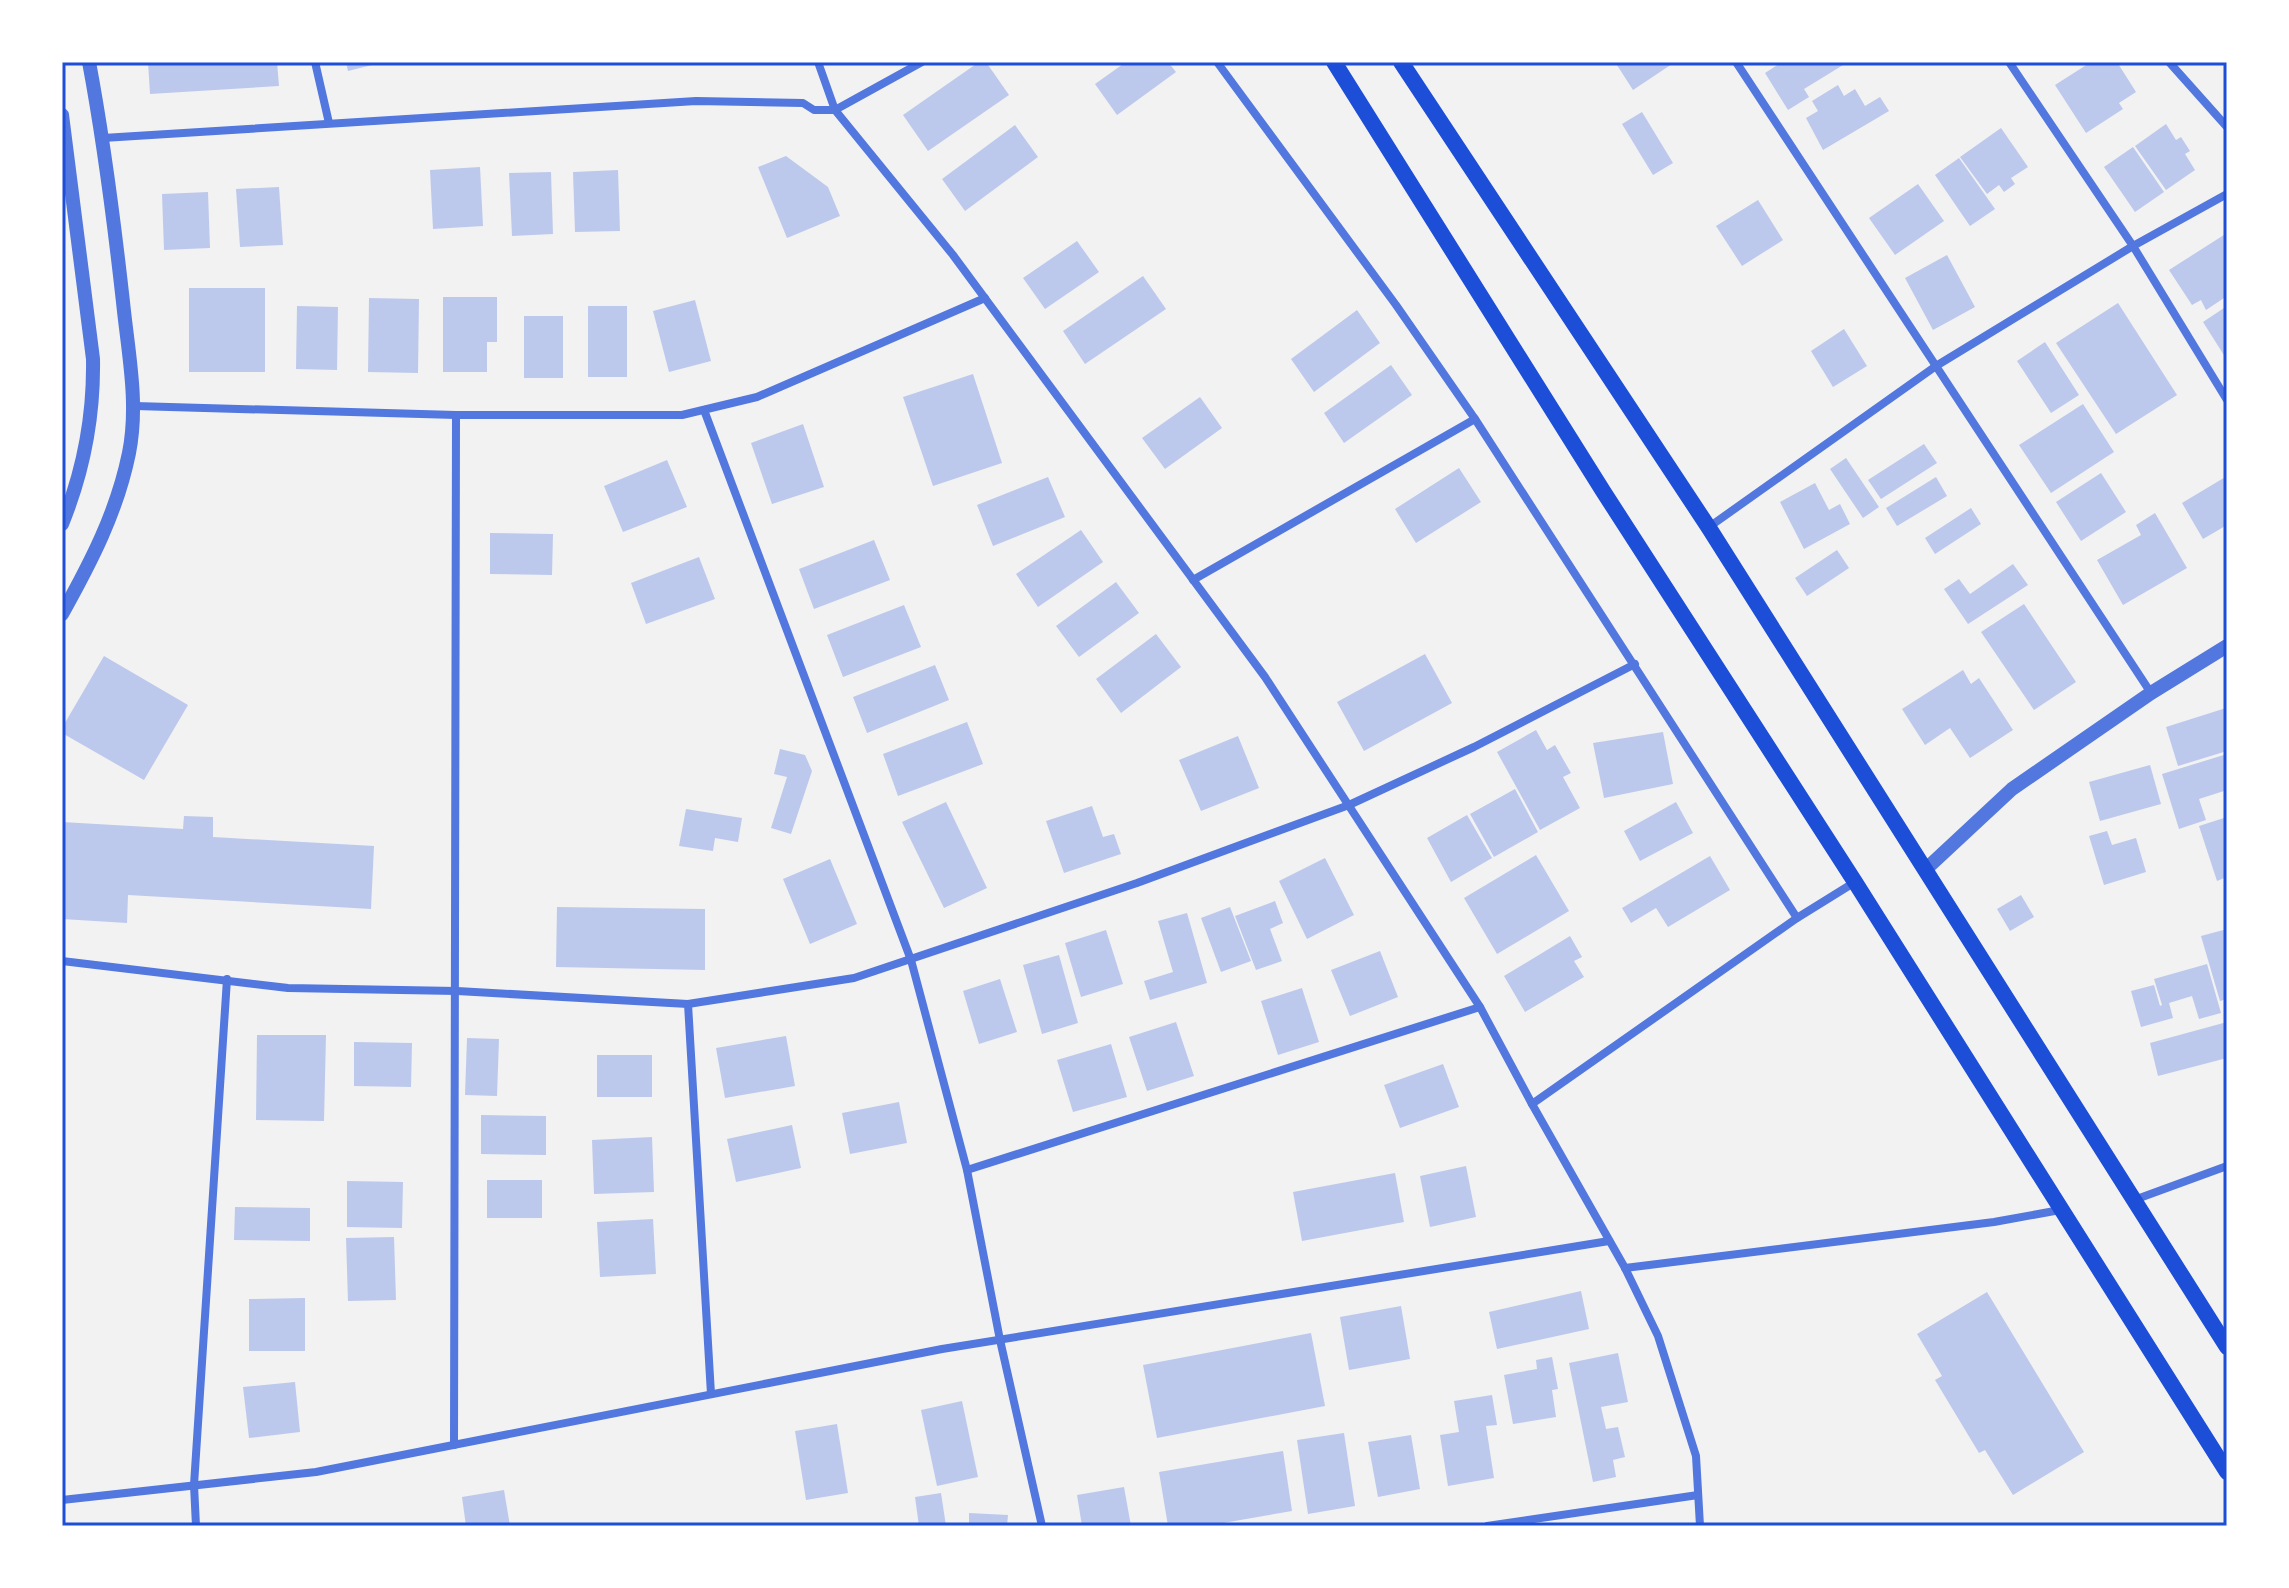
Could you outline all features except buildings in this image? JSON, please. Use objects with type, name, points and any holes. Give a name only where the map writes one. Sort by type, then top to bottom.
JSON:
[{"type":"main road","points":[[1334,62],[2227,1472]]},
{"type":"main road","points":[[1401,62],[1709,528],[2227,1347]]},
{"type":"street","points":[[62,614],[107,529],[130,450],[135,406],[103,138],[89,62]]},
{"type":"street","points":[[315,62],[329,123]]},
{"type":"street","points":[[818,62],[835,110],[953,255],[1265,677],[1480,1007],[1625,1268],[1658,1336],[1696,1456],[1700,1526]]},
{"type":"street","points":[[103,138],[696,101],[803,103],[814,110],[835,110],[922,62]]},
{"type":"street","points":[[1217,62],[1396,305],[1475,419],[1797,918]]},
{"type":"street","points":[[1736,62],[2151,693]]},
{"type":"street","points":[[2009,62],[2133,246],[2227,400]]},
{"type":"street","points":[[2169,62],[2226,123]]},
{"type":"street","points":[[62,115],[93,359],[93,397],[82,470],[62,524]]},
{"type":"street","points":[[1709,528],[1936,366],[2133,246],[2227,194]]},
{"type":"street","points":[[135,406],[456,415],[682,415],[757,397],[985,298]]},
{"type":"street","points":[[704,410],[911,960],[967,1170],[1000,1340],[1042,1526]]},
{"type":"street","points":[[454,1445],[456,415]]},
{"type":"street","points":[[1193,580],[1475,419]]},
{"type":"street","points":[[1925,870],[2012,789],[2151,693],[2227,646]]},
{"type":"street","points":[[62,961],[288,988],[457,991],[688,1004],[854,978],[1137,883],[1349,805],[1474,747],[1635,664]]},
{"type":"street","points":[[1532,1104],[1797,918],[1855,882]]},
{"type":"street","points":[[196,1526],[194,1485],[227,979]]},
{"type":"street","points":[[688,1004],[711,1394]]},
{"type":"street","points":[[967,1170],[1480,1007]]},
{"type":"street","points":[[2134,1200],[2227,1166]]},
{"type":"street","points":[[1625,1268],[1994,1222],[2061,1209]]},
{"type":"street","points":[[62,1500],[316,1472],[1000,1340],[1609,1241]]},
{"type":"street","points":[[1487,1526],[1698,1495]]}]
